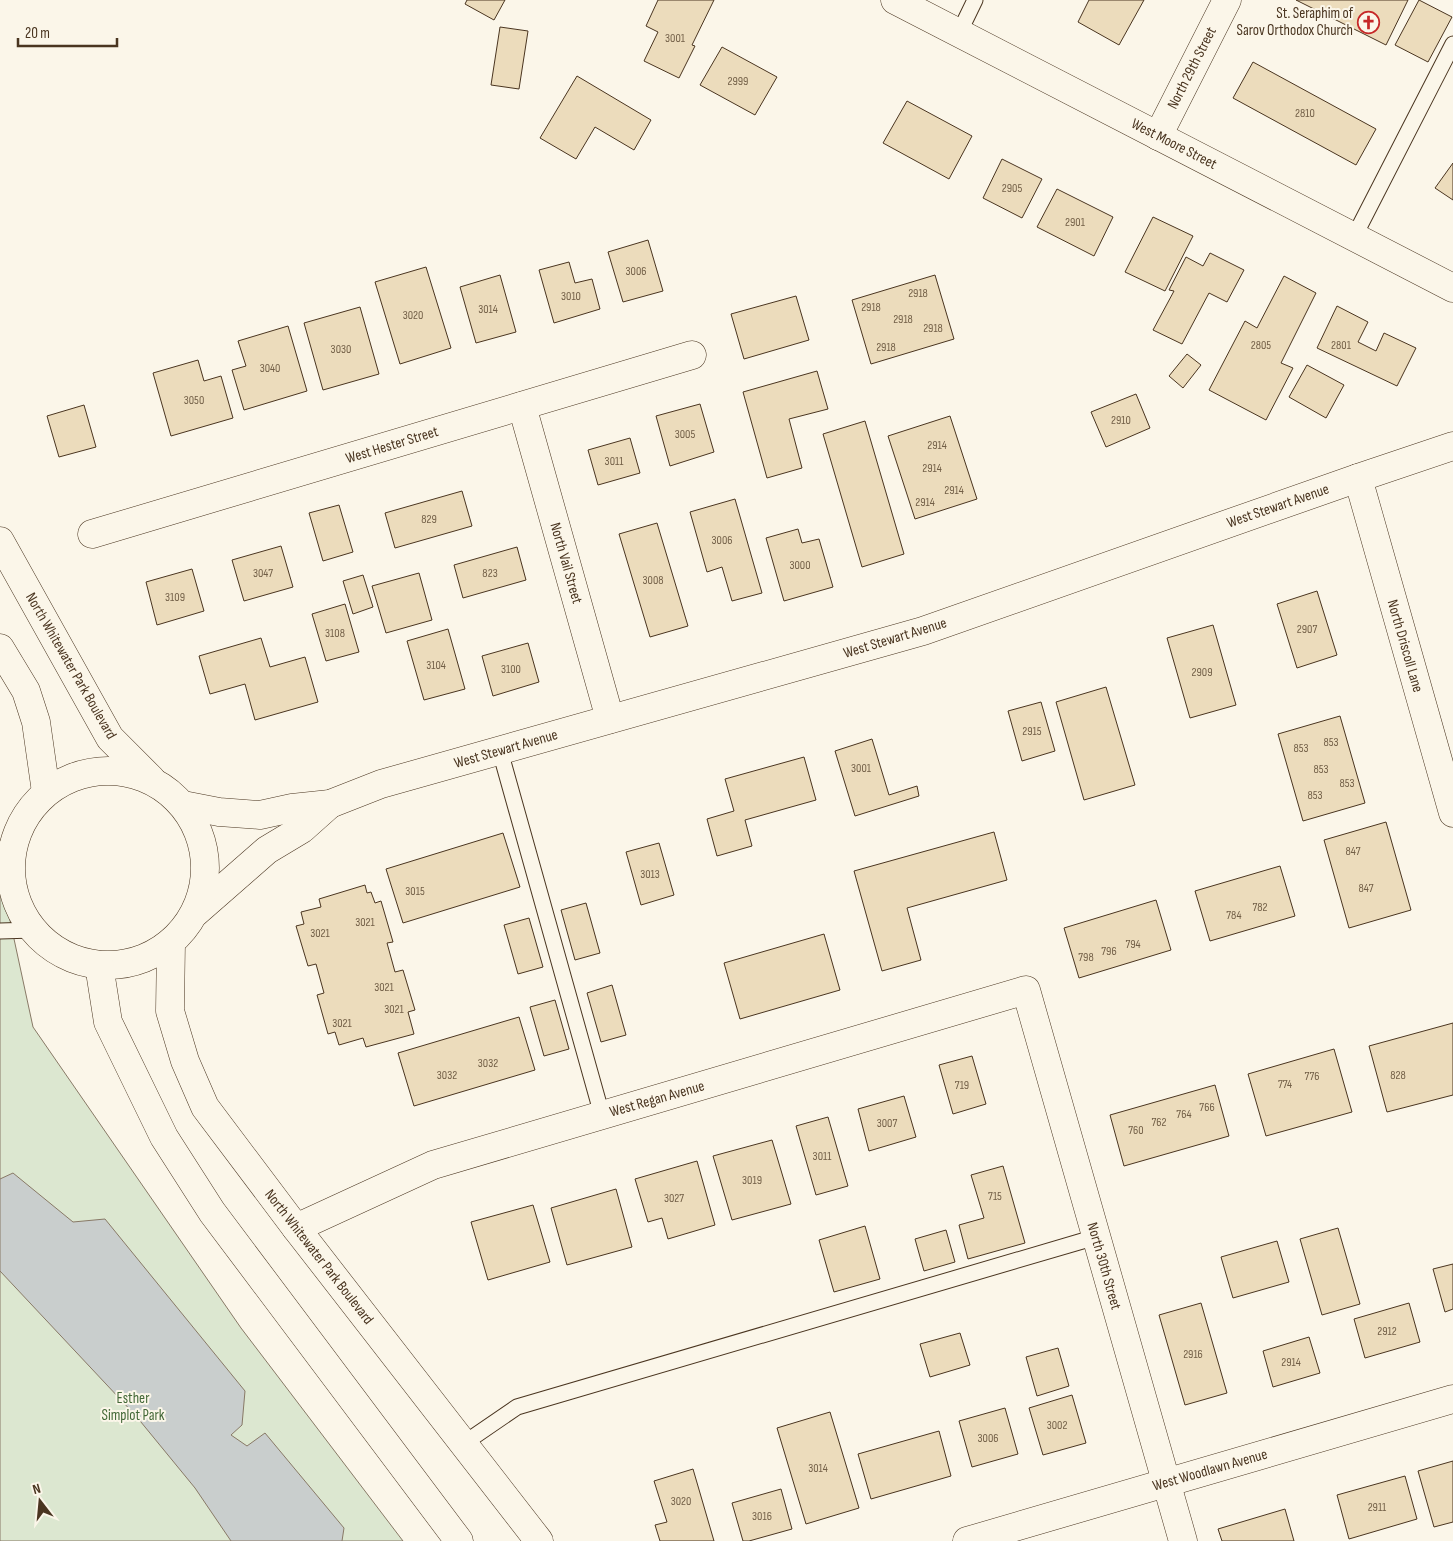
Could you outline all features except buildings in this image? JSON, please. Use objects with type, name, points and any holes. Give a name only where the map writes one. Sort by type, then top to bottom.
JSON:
[{"type":"street","name":"West Moore Street","points":[[894,0],[1453,288]]},
{"type":"street","name":"North 29th Street","points":[[1158,136],[1227,0]]},
{"type":"street","name":"West Hester Street","points":[[92,534],[692,355]]},
{"type":"street","name":"North Vail Street","points":[[522,406],[610,719]]},
{"type":"street","name":"West Stewart Avenue","points":[[183,805],[219,812],[260,815],[292,808],[330,804],[381,784],[923,631],[1453,446]]},
{"type":"street","name":"North Driscoll Lane","points":[[1358,478],[1453,813]]},
{"type":"street","name":"North Whitewater Park Boulevard","points":[[0,541],[110,738],[154,781]]},
{"type":"street","points":[[0,648],[26,692],[36,722],[46,792]]},
{"type":"street","points":[[98,770],[127,772],[154,781],[170,792],[183,805],[198,830],[205,857],[204,886],[195,913],[184,929],[171,942],[149,956],[125,964],[99,964],[74,959],[52,947],[33,930],[16,903],[7,846],[27,813],[46,792],[70,778],[98,770]]},
{"type":"street","name":"West Stewart Avenue","points":[[195,913],[267,850],[302,830],[330,804]]},
{"type":"street","name":"North Whitewater Park Boulevard","points":[[171,942],[170,1011],[185,1061],[205,1107],[296,1228],[539,1541]]},
{"type":"street","points":[[99,964],[108,1022],[164,1137],[212,1212],[459,1541]]},
{"type":"street","name":"West Regan Avenue","points":[[296,1228],[433,1165],[1026,990]]},
{"type":"street","name":"North 30th Street","points":[[1026,990],[1183,1541]]},
{"type":"street","name":"West Woodlawn Avenue","points":[[967,1541],[1453,1399]]},
{"type":"lane","points":[[959,33],[975,0]]},
{"type":"lane","points":[[1354,237],[1453,44]]},
{"type":"lane","points":[[500,750],[602,1115]]},
{"type":"lane","points":[[0,931],[33,930]]},
{"type":"lane","points":[[463,1444],[517,1407],[1096,1238]]},
{"type":"green space","name":"Esther Simplot Park","points":[[0,874],[33,1027],[241,1328],[403,1541],[0,1541]]},
{"type":"shaded area","points":[[13,1173],[73,1222],[105,1219],[245,1391],[242,1425],[231,1435],[247,1446],[265,1433],[344,1528],[342,1541],[231,1541],[195,1488],[136,1416],[0,1271],[0,1179]]},
{"type":"place","name":"St. Seraphim of Sarov Orthodox Church","points":[[1369,22]]}]
